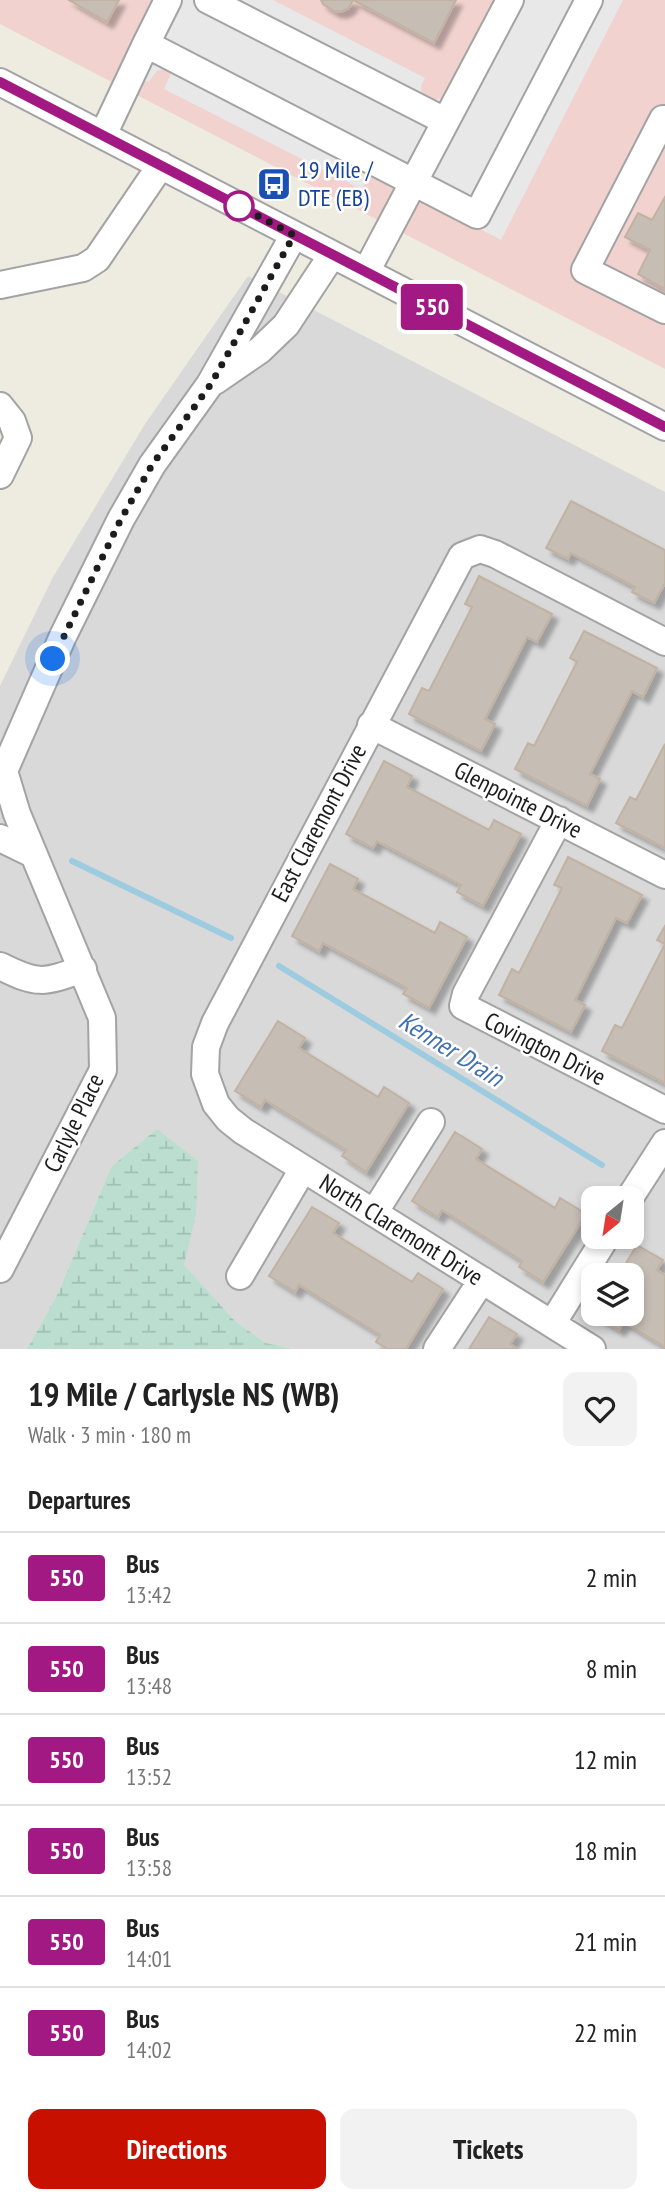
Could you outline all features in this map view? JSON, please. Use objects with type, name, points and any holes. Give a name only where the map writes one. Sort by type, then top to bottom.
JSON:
[{"type":"street","points":[[103,135],[168,0]]},
{"type":"street","points":[[208,0],[445,121]]},
{"type":"street","points":[[366,272],[510,0]]},
{"type":"street","points":[[146,44],[477,215],[589,0]]},
{"type":"street","points":[[0,82],[665,428]]},
{"type":"street","points":[[664,118],[585,270],[665,310]]},
{"type":"street","points":[[0,285],[83,268],[97,259],[161,165]]},
{"type":"street","name":"Carlyle Place","points":[[0,1269],[103,1070],[102,1018],[2,773],[62,636],[121,519],[152,465],[211,384],[294,235]]},
{"type":"street","name":"Carlyle Place","points":[[211,384],[260,350],[286,325],[332,255]]},
{"type":"street","points":[[0,406],[12,421],[18,438],[0,475]]},
{"type":"street","name":"East Claremont Drive","points":[[216,1104],[208,1086],[204,1063],[206,1047],[215,1023],[457,562],[468,552],[480,549],[495,554],[665,642]]},
{"type":"street","name":"Glenpointe Drive","points":[[371,725],[665,875]]},
{"type":"street","name":"Covington Drive","points":[[559,820],[466,994],[463,1006],[665,1111]]},
{"type":"street","points":[[0,838],[33,853]]},
{"type":"street","points":[[0,966],[23,978],[39,981],[83,969]]},
{"type":"street","name":"North Claremont Drive","points":[[216,1104],[228,1119],[243,1131],[592,1349]]},
{"type":"street","points":[[374,1213],[431,1122]]},
{"type":"street","points":[[637,1186],[665,1143]]},
{"type":"street","points":[[240,1276],[303,1169]]},
{"type":"street","points":[[552,1324],[598,1250]]},
{"type":"street","points":[[437,1349],[482,1280]]},
{"type":"shaded area","points":[[0,0],[665,0],[665,369],[0,24]]},
{"type":"shaded area","points":[[158,0],[273,0],[425,78],[421,86],[422,97],[427,101],[444,98],[498,0],[623,0],[501,240],[373,173],[361,189],[164,89],[172,71],[167,68],[157,71],[148,82],[124,71]]},
{"type":"shaded area","points":[[248,276],[665,492],[665,1349],[294,1349],[266,1343],[235,1321],[183,1265],[196,1215],[111,1167],[58,1293],[27,1349],[0,1349],[0,686],[52,579],[145,424]]},
{"type":"green space","points":[[157,1129],[198,1161],[196,1215],[184,1265],[235,1321],[266,1343],[294,1349],[27,1349],[58,1293],[111,1167]]},
{"type":"building","points":[[69,0],[119,0],[107,22]]},
{"type":"building","points":[[321,0],[353,0],[349,8],[341,12],[334,11]]},
{"type":"building","points":[[353,0],[456,0],[434,43]]},
{"type":"building","points":[[665,197],[665,289],[638,274],[650,250],[625,237],[638,213],[652,220]]},
{"type":"building","points":[[571,501],[665,550],[665,583],[654,603],[632,592],[635,587],[571,553],[568,559],[546,548]]},
{"type":"building","points":[[479,576],[552,614],[537,642],[527,637],[485,719],[495,724],[481,751],[409,714],[422,688],[429,691],[472,607],[465,604]]},
{"type":"building","points":[[584,631],[657,668],[643,697],[632,691],[590,774],[600,779],[587,806],[515,769],[528,743],[534,746],[577,662],[570,658]]},
{"type":"building","points":[[665,744],[665,848],[616,823],[630,797],[636,800]]},
{"type":"building","points":[[384,761],[412,776],[407,787],[489,830],[494,820],[521,834],[483,906],[457,892],[461,885],[377,841],[373,848],[346,834]]},
{"type":"building","points":[[568,857],[642,895],[627,923],[616,918],[575,1000],[585,1005],[571,1032],[499,995],[512,969],[519,973],[562,888],[554,885]]},
{"type":"building","points":[[330,864],[358,879],[353,889],[435,933],[440,922],[467,937],[429,1008],[403,994],[407,988],[323,943],[319,951],[292,936]]},
{"type":"building","points":[[665,926],[665,944],[657,940]]},
{"type":"building","points":[[665,944],[665,1083],[602,1051],[615,1025],[622,1028]]},
{"type":"building","points":[[278,1021],[305,1038],[299,1048],[378,1097],[384,1087],[409,1103],[366,1172],[342,1156],[346,1150],[265,1100],[261,1107],[235,1091]]},
{"type":"building","points":[[455,1132],[482,1149],[476,1159],[555,1208],[560,1198],[581,1211],[581,1222],[543,1282],[519,1267],[522,1261],[442,1210],[438,1217],[412,1201]]},
{"type":"building","points":[[312,1207],[339,1223],[333,1233],[412,1282],[418,1273],[443,1289],[406,1349],[388,1349],[376,1342],[380,1335],[299,1285],[295,1292],[269,1276]]},
{"type":"building","points":[[644,1249],[663,1260],[657,1270],[665,1275],[665,1347],[631,1326],[644,1326],[644,1263],[626,1263],[634,1250]]},
{"type":"building","points":[[489,1317],[517,1334],[510,1344],[518,1349],[469,1349]]},
{"type":"waterway","name":"Kenner Drain","points":[[72,861],[231,938]]},
{"type":"waterway","name":"Kenner Drain","points":[[279,966],[602,1165]]},
{"type":"bus line","name":"550","points":[[0,82],[665,427]]},
{"type":"place","name":"19 Mile / DTE (EB)","points":[[274,184]]},
{"type":"route","points":[[53,659],[121,519],[152,465],[211,384],[294,235],[239,206]]}]
